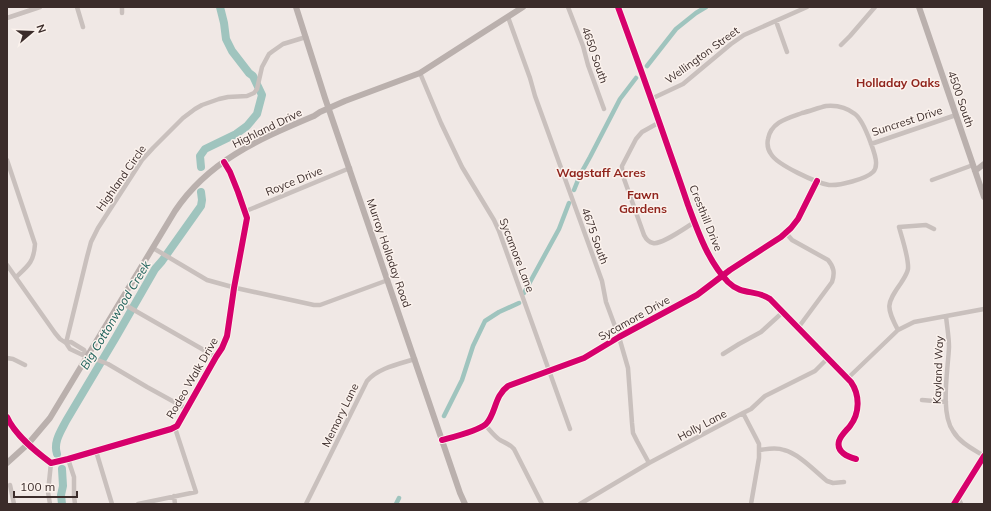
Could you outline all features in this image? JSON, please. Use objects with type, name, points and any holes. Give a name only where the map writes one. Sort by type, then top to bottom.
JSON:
[{"type":"main road","name":"Murray Holladay Road","points":[[296,7],[329,108],[465,504]]},
{"type":"main road","name":"Highland Drive","points":[[7,463],[28,444],[50,418],[175,211],[190,191],[203,178],[224,162],[257,142],[352,98],[420,73],[523,7]]},
{"type":"main road","name":"4500 South","points":[[919,7],[984,197]]},
{"type":"main road","points":[[974,168],[984,164]]},
{"type":"main road","points":[[954,504],[984,456]]},
{"type":"street","points":[[21,7],[23,13]]},
{"type":"street","points":[[7,18],[40,7]]},
{"type":"street","points":[[76,7],[83,27]]},
{"type":"street","points":[[122,7],[122,13]]},
{"type":"street","name":"4650 South","points":[[568,7],[604,109]]},
{"type":"street","name":"Cresthill Drive","points":[[618,7],[660,122],[694,222],[706,249],[722,275],[733,286],[742,291],[760,294],[770,299],[853,384],[856,390],[858,408],[854,420],[840,439],[839,446],[844,454],[848,457],[856,459]]},
{"type":"street","name":"Wellington Street","points":[[651,99],[683,84],[738,39],[756,29],[807,7]]},
{"type":"street","points":[[841,45],[875,7]]},
{"type":"street","name":"4675 South","points":[[508,18],[602,281],[606,302],[619,336],[628,370],[633,433],[649,463]]},
{"type":"street","points":[[776,21],[787,52]]},
{"type":"street","name":"Highland Circle","points":[[66,343],[91,242],[98,228],[139,164],[153,148],[195,109],[210,102],[228,97],[247,96],[254,93],[257,89],[265,60],[273,50],[283,44],[306,37]]},
{"type":"street","name":"Sycamore Lane","points":[[420,73],[441,123],[462,167],[499,231],[570,429]]},
{"type":"street","name":"Suncrest Drive","points":[[817,182],[783,165],[772,155],[768,147],[768,139],[771,130],[776,124],[826,106],[834,106],[843,108],[855,114],[864,126],[871,144],[956,115]]},
{"type":"street","points":[[660,122],[642,132],[636,139],[622,166],[623,176],[644,235],[649,242],[653,244],[661,242],[694,222]]},
{"type":"street","points":[[817,182],[838,185],[870,175],[876,164],[876,158],[871,144]]},
{"type":"street","points":[[7,160],[35,244],[35,251],[31,262],[16,277]]},
{"type":"street","name":"Rodeo Walk Drive","points":[[51,463],[175,428],[187,409],[222,348],[227,336],[234,288],[247,221],[246,211],[230,172],[224,162]]},
{"type":"street","name":"Royce Drive","points":[[246,211],[350,168]]},
{"type":"street","points":[[932,180],[974,168]]},
{"type":"street","name":"Sycamore Drive","points":[[485,425],[490,419],[500,395],[506,388],[513,384],[584,358],[619,336],[693,297],[722,275],[786,233],[798,219],[817,182]]},
{"type":"street","points":[[898,330],[890,314],[890,304],[894,294],[907,274],[908,265],[899,226],[926,225],[934,229]]},
{"type":"street","points":[[786,233],[792,240],[828,260],[832,264],[834,271],[832,282],[798,328]]},
{"type":"street","points":[[153,248],[207,280],[234,288],[314,305],[320,305],[388,280]]},
{"type":"street","points":[[7,264],[55,333],[70,349],[108,364],[187,409]]},
{"type":"street","points":[[120,302],[216,357]]},
{"type":"street","points":[[848,378],[898,330],[914,322],[984,309]]},
{"type":"street","points":[[724,354],[761,332],[783,312]]},
{"type":"street","name":"Kayland Way","points":[[946,316],[949,335],[946,402],[946,416],[948,424],[961,441],[984,456]]},
{"type":"street","points":[[7,358],[13,359],[25,365]]},
{"type":"street","name":"Holly Lane","points":[[580,504],[649,463],[743,414],[766,396],[812,372],[828,358]]},
{"type":"street","name":"Memory Lane","points":[[306,504],[368,381],[374,374],[381,370],[415,359]]},
{"type":"street","points":[[922,400],[946,402]]},
{"type":"street","points":[[743,414],[759,444],[759,458],[751,504]]},
{"type":"street","points":[[7,417],[28,444],[51,463],[48,492],[50,504]]},
{"type":"street","points":[[442,440],[485,425],[494,435],[511,445],[514,449],[542,504]]},
{"type":"street","points":[[138,504],[196,492],[175,428]]},
{"type":"street","points":[[759,450],[771,448],[785,450],[792,453],[827,481],[833,483],[844,482]]},
{"type":"street","points":[[96,451],[112,504]]},
{"type":"street","points":[[68,459],[74,477],[75,504]]},
{"type":"street","points":[[10,485],[14,504]]},
{"type":"street","points":[[174,496],[175,504]]},
{"type":"street","points":[[958,497],[961,504]]},
{"type":"waterway","name":"Big Cottonwood Creek","points":[[201,167],[200,156],[205,149],[236,134],[247,126],[257,114],[262,95],[253,76],[232,51],[226,39],[220,7]]},
{"type":"waterway","points":[[647,66],[676,29],[706,7]]},
{"type":"waterway","points":[[574,190],[580,175],[620,99],[636,78]]},
{"type":"waterway","name":"Big Cottonwood Creek","points":[[57,454],[57,441],[66,421],[155,269],[201,206],[201,192]]},
{"type":"waterway","points":[[524,293],[559,229],[569,203]]},
{"type":"waterway","points":[[444,416],[462,380],[473,346],[485,321],[499,312],[519,303]]},
{"type":"waterway","name":"Big Cottonwood Creek","points":[[62,469],[62,504]]},
{"type":"waterway","points":[[396,504],[399,498]]},
{"type":"cycle path","points":[[618,7],[688,205],[709,256],[721,274],[733,286],[744,291],[760,294],[770,299],[851,382],[856,393],[858,404],[857,410],[853,421],[839,441],[839,448],[843,453],[856,459]]},
{"type":"cycle path","points":[[7,417],[20,436],[51,463],[177,426],[222,348],[227,336],[247,218],[230,172],[224,162]]},
{"type":"cycle path","points":[[442,440],[471,431],[486,424],[492,415],[500,395],[508,386],[584,358],[619,337],[697,295],[730,270],[781,237],[798,219],[817,181]]},
{"type":"cycle path","points":[[954,504],[984,456]]},
{"type":"district","name":"Holladay Oaks","points":[[898,82]]},
{"type":"district","name":"Wagstaff Acres","points":[[601,172]]},
{"type":"district","name":"Fawn Gardens","points":[[643,201]]}]
